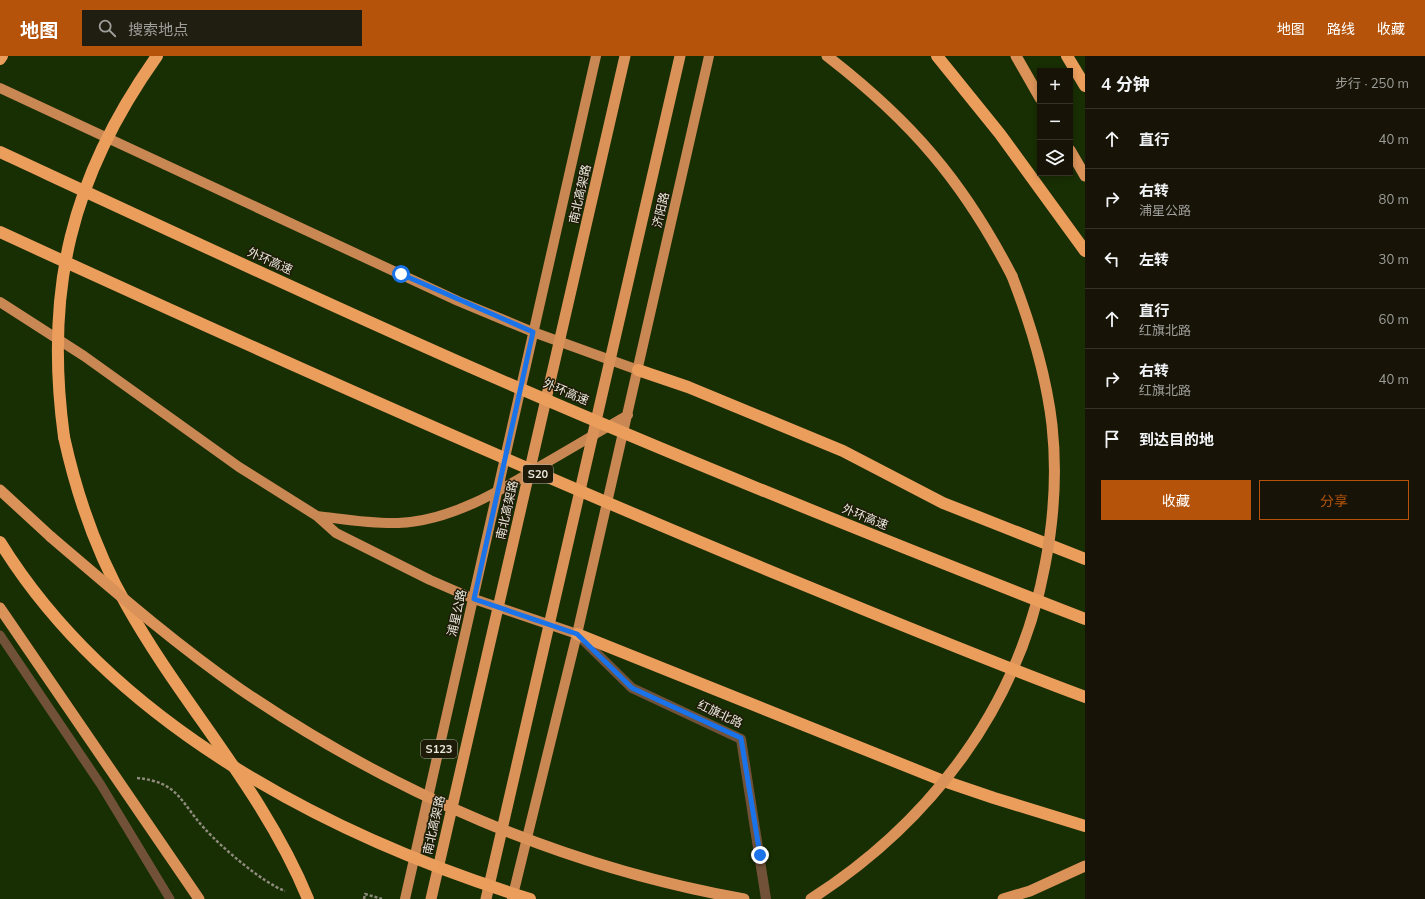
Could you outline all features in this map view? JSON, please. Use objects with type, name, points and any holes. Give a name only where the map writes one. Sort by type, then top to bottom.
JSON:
[{"type":"highway","points":[[156,56],[133,89],[113,124],[96,160],[81,198],[70,237],[62,276],[56,350],[58,397],[64,437],[73,476],[85,515],[114,583],[127,607],[161,660],[255,798],[282,844],[308,899]]},
{"type":"highway","name":"南北高架路","points":[[431,899],[625,56]]},
{"type":"highway","points":[[486,899],[680,56]]},
{"type":"highway","points":[[811,899],[869,858],[901,830],[931,799],[957,766],[984,727],[1015,667],[1032,622],[1050,543],[1054,474],[1052,427],[1047,388],[1038,350],[1012,276],[996,245],[959,186],[915,133],[869,90],[826,56]]},
{"type":"highway","points":[[937,56],[1000,134],[1085,251]]},
{"type":"highway","points":[[1016,56],[1037,93]]},
{"type":"highway","points":[[1067,56],[1085,86]]},
{"type":"highway","name":"外环高速","points":[[0,152],[249,267],[483,372],[724,474],[1085,619]]},
{"type":"highway","points":[[1073,155],[1085,176]]},
{"type":"highway","name":"S20","points":[[0,232],[219,333],[432,428],[646,520],[861,609],[1085,697]]},
{"type":"highway","points":[[638,370],[688,387],[843,451],[942,503],[1085,559]]},
{"type":"highway","points":[[0,490],[51,537],[179,643],[239,688],[335,749],[436,802],[544,846],[660,881],[744,899]]},
{"type":"highway","points":[[0,542],[29,585],[86,648],[145,703],[219,758],[270,788],[381,844],[439,868],[530,899]]},
{"type":"highway","points":[[0,608],[199,899]]},
{"type":"highway","points":[[577,634],[941,780],[1085,826]]},
{"type":"highway","points":[[1002,899],[1030,891],[1085,866]]},
{"type":"main road","points":[[533,332],[596,56]]},
{"type":"main road","name":"济阳路","points":[[638,370],[709,56]]},
{"type":"main road","points":[[0,88],[451,298],[533,332],[638,370],[577,634],[512,899]]},
{"type":"main road","points":[[0,302],[84,356],[239,467],[317,516],[336,533],[430,580],[474,599],[577,634]]},
{"type":"main road","name":"浦星公路","points":[[405,899],[474,599],[533,332]]},
{"type":"main road","points":[[317,516],[399,523],[429,518],[452,512],[498,492],[628,415]]},
{"type":"street","name":"红旗北路","points":[[577,634],[632,688],[741,738],[766,899]]},
{"type":"lane","points":[[0,636],[101,785],[170,899]]},
{"type":"path","points":[[130,778],[154,780],[175,791],[205,830],[241,862],[279,889],[292,894]]},
{"type":"path","points":[[364,899],[365,894],[382,899]]},
{"type":"green space","points":[[0,56],[1085,56],[1085,899],[0,899]]},
{"type":"route","points":[[401,274],[458,301],[533,332],[474,599],[577,634],[632,688],[741,738],[760,855]]}]
